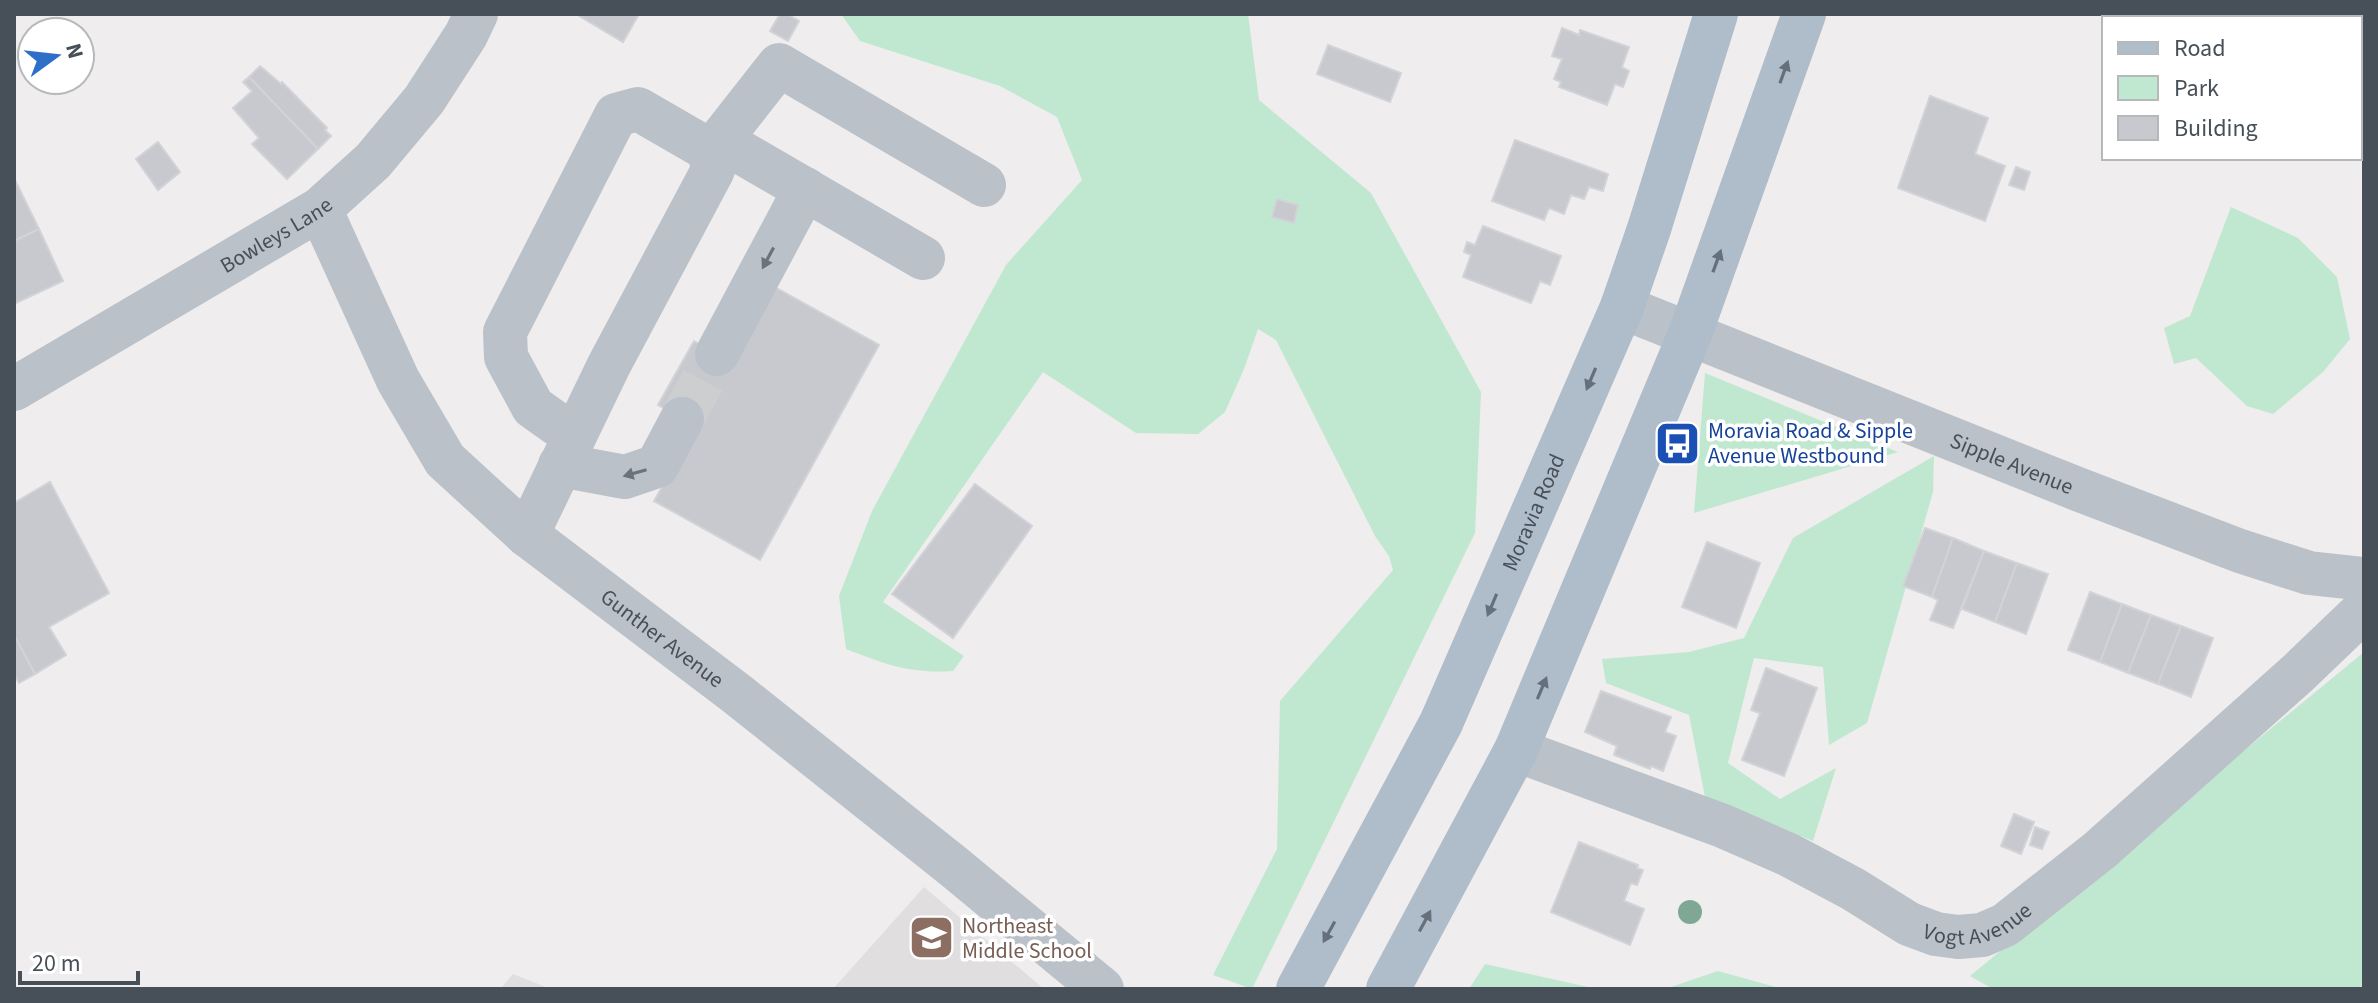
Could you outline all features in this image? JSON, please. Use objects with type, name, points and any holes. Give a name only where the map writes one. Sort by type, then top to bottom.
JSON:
[{"type":"main road","name":"Moravia Road","points":[[1298,989],[1441,723],[1622,307],[1716,14]]},
{"type":"main road","points":[[1388,989],[1516,750],[1690,334],[1804,14]]},
{"type":"street","name":"Bowleys Lane","points":[[14,389],[320,209],[373,161],[424,100],[476,14]]},
{"type":"street","points":[[527,535],[609,365],[713,170],[715,145],[779,65],[984,185]]},
{"type":"street","points":[[682,419],[657,466],[625,477],[567,450],[533,407],[506,357],[505,332],[616,115],[638,109],[805,189],[923,258]]},
{"type":"street","points":[[717,354],[805,189]]},
{"type":"street","name":"Gunther Avenue","points":[[320,209],[398,380],[445,460],[527,535],[737,694],[1102,989]]},
{"type":"street","name":"Sipple Avenue","points":[[1622,307],[2240,551],[2309,573],[2364,579]]},
{"type":"street","name":"Vogt Avenue","points":[[1516,750],[1723,826],[1789,855],[1853,889],[1909,924],[1936,934],[1958,937],[1982,935],[2005,925],[2100,850],[2364,610]]},
{"type":"shaded area","name":"Northeast Middle School","points":[[924,887],[1044,989],[833,989]]},
{"type":"shaded area","points":[[513,974],[551,989],[500,989]]},
{"type":"green space","points":[[841,14],[1248,14],[1259,100],[1371,193],[1481,392],[1475,533],[1252,989],[1213,975],[1277,849],[1280,701],[1393,570],[1389,556],[1375,536],[1276,340],[1258,329],[1225,412],[1198,434],[1136,433],[1043,372],[883,602],[964,656],[953,671],[924,671],[886,663],[846,649],[839,596],[872,511],[1006,265],[1082,180],[1057,117],[1000,86],[860,41]]},
{"type":"green space","points":[[2231,207],[2298,238],[2337,277],[2350,339],[2323,372],[2273,414],[2247,406],[2196,358],[2174,364],[2164,328],[2190,316]]},
{"type":"green space","points":[[1705,373],[1898,452],[1694,513]]},
{"type":"green space","points":[[1934,456],[1933,492],[1867,723],[1829,745],[1823,667],[1754,658],[1728,763],[1780,799],[1836,768],[1813,841],[1705,797],[1689,715],[1606,683],[1602,659],[1689,652],[1744,638],[1793,538]]},
{"type":"green space","points":[[2364,652],[2364,989],[1993,989],[1970,976]]},
{"type":"green space","points":[[1485,964],[1597,989],[1469,989]]},
{"type":"green space","points":[[1718,971],[1783,989],[1665,989]]},
{"type":"building","points":[[576,14],[639,14],[623,42]]},
{"type":"building","points":[[780,14],[787,14],[799,21],[788,41],[770,31]]},
{"type":"building","points":[[1562,28],[1579,35],[1580,30],[1629,47],[1622,67],[1629,71],[1623,87],[1615,84],[1607,105],[1559,87],[1561,82],[1554,79],[1562,59],[1552,56]]},
{"type":"building","points":[[1328,45],[1401,73],[1390,102],[1317,74]]},
{"type":"building","points":[[260,66],[282,82],[327,128],[325,130],[331,136],[318,149],[249,77]]},
{"type":"building","points":[[249,77],[318,149],[287,179],[252,144],[259,138],[233,108],[252,91],[243,82]]},
{"type":"building","points":[[1930,96],[1988,118],[1975,154],[2005,166],[1985,221],[1898,188]]},
{"type":"building","points":[[1515,140],[1608,174],[1603,191],[1589,187],[1584,199],[1571,195],[1564,214],[1549,208],[1544,220],[1492,201]]},
{"type":"building","points":[[158,142],[180,172],[158,190],[136,159]]},
{"type":"building","points":[[2016,167],[2030,172],[2024,190],[2009,185]]},
{"type":"building","points":[[14,178],[39,229],[14,241]]},
{"type":"building","points":[[1277,199],[1298,205],[1294,223],[1272,217]]},
{"type":"building","points":[[1483,226],[1561,256],[1550,285],[1540,281],[1531,303],[1463,277],[1471,255],[1464,252],[1467,242],[1475,245]]},
{"type":"building","points":[[39,229],[63,281],[14,304],[14,241]]},
{"type":"building","points":[[773,286],[879,345],[760,560],[654,501],[696,427],[658,405],[694,341],[731,362]]},
{"type":"building","points":[[50,482],[109,593],[49,627],[66,655],[35,674],[14,635],[14,503]]},
{"type":"building","points":[[975,484],[1032,526],[953,638],[892,594]]},
{"type":"building","points":[[1925,528],[1953,538],[1932,597],[1903,586]]},
{"type":"building","points":[[1953,538],[1984,551],[1953,628],[1930,620],[1938,600],[1932,597]]},
{"type":"building","points":[[1707,542],[1760,563],[1736,628],[1682,607]]},
{"type":"building","points":[[1984,551],[2017,563],[1995,622],[1962,609]]},
{"type":"building","points":[[2017,563],[2048,574],[2026,634],[1995,622]]},
{"type":"building","points":[[2090,592],[2122,604],[2100,662],[2068,650]]},
{"type":"building","points":[[2122,604],[2151,615],[2128,673],[2100,662]]},
{"type":"building","points":[[2151,615],[2181,626],[2158,684],[2128,673]]},
{"type":"building","points":[[2181,626],[2213,638],[2191,697],[2158,684]]},
{"type":"building","points":[[14,635],[35,674],[19,683],[14,674]]},
{"type":"building","points":[[1766,668],[1817,688],[1784,776],[1742,760],[1760,713],[1751,710]]},
{"type":"building","points":[[1601,691],[1671,717],[1665,732],[1676,736],[1663,771],[1614,755],[1617,746],[1585,732]]},
{"type":"building","points":[[2014,814],[2034,822],[2021,854],[2001,846]]},
{"type":"building","points":[[2035,827],[2049,832],[2042,849],[2030,845]]},
{"type":"building","points":[[1579,842],[1638,865],[1637,868],[1643,870],[1637,885],[1631,883],[1624,901],[1644,909],[1630,945],[1551,912]]},
{"type":"tunnel","points":[[682,419],[717,354]]},
{"type":"place","name":"Moravia Road & Sipple Avenue Westbound","points":[[1677,443]]},
{"type":"place","name":"Northeast Middle School","points":[[931,938]]}]
